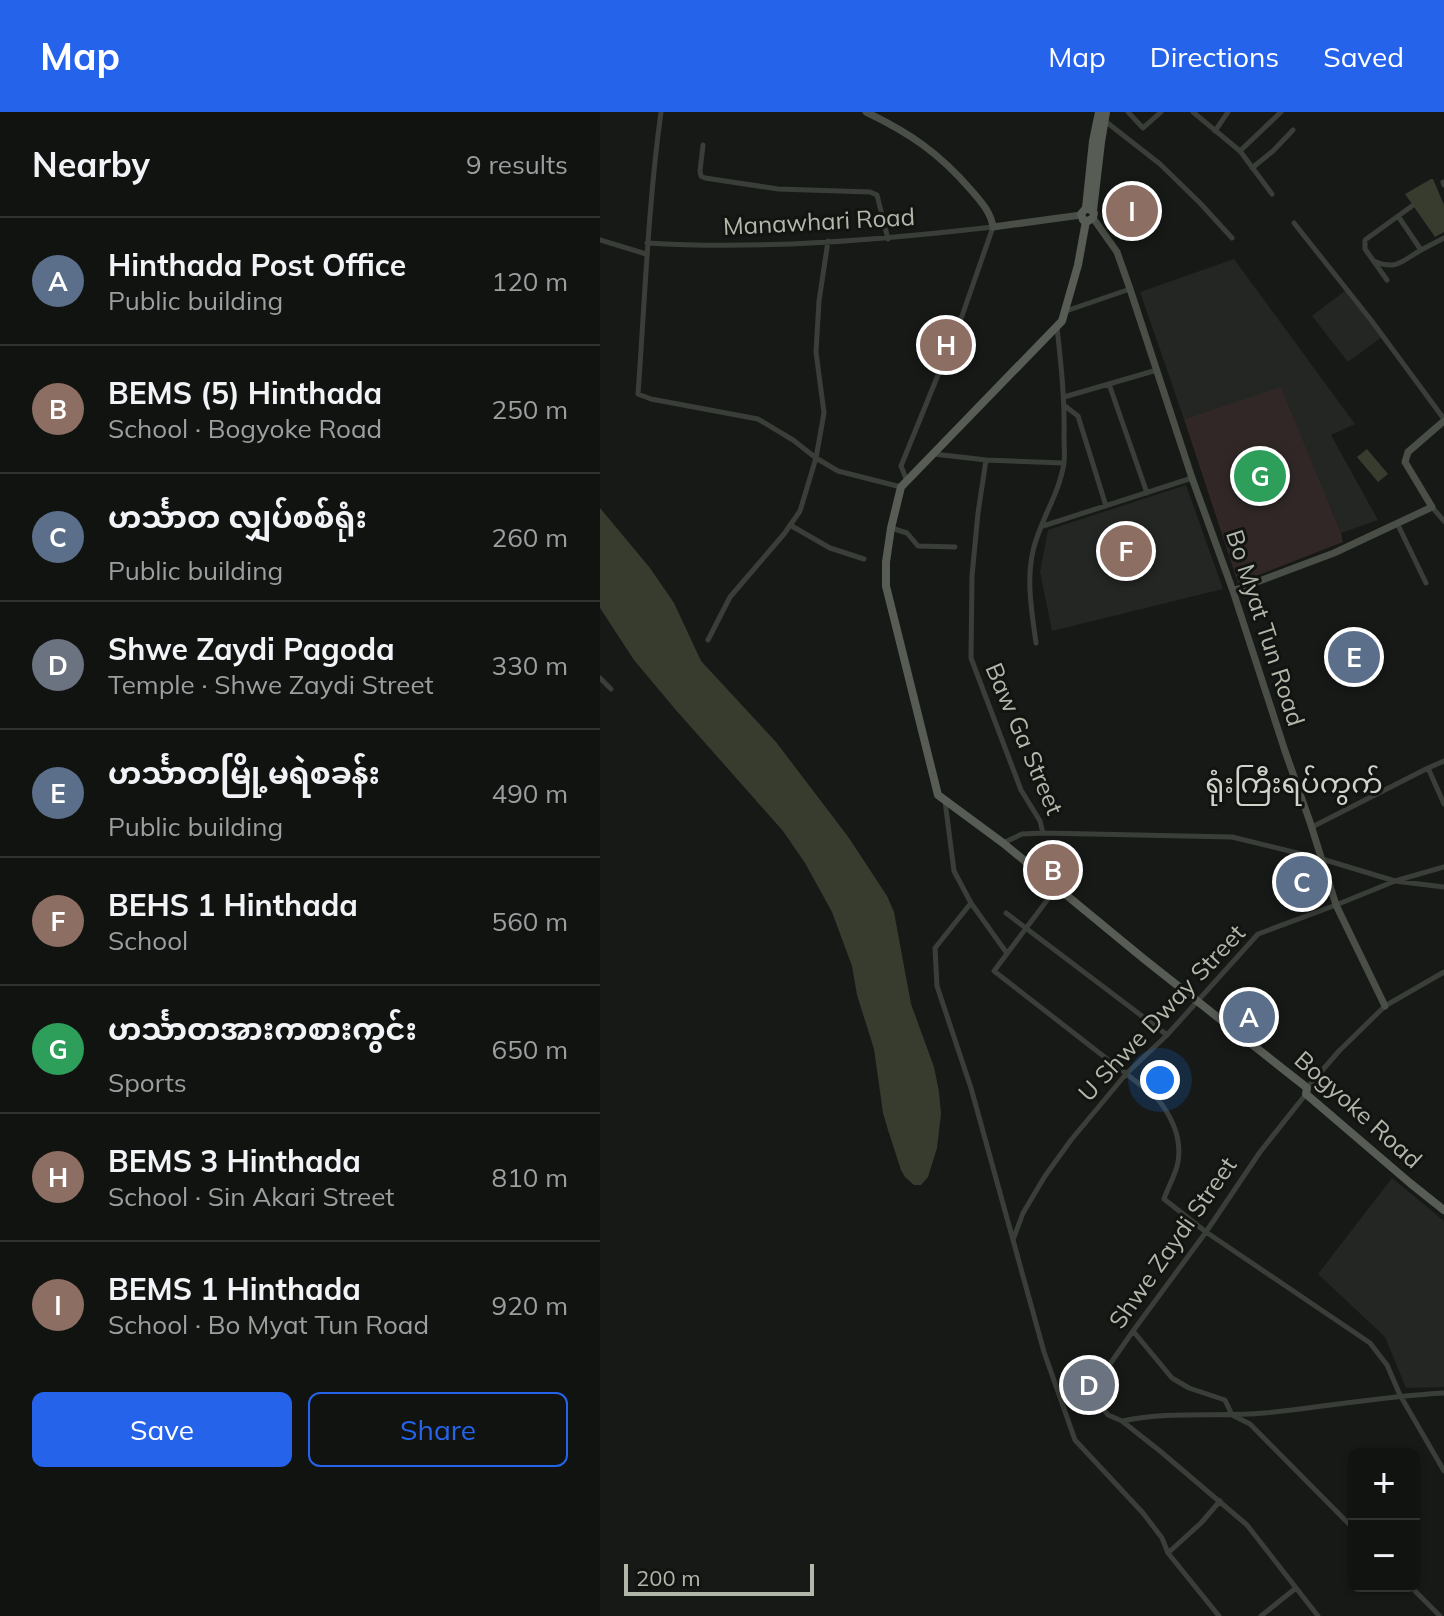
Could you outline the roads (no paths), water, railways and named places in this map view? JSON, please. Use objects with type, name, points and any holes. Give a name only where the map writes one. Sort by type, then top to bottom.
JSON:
[{"type":"main road","points":[[945,800],[938,795],[886,586],[891,528],[904,484],[1062,321],[1088,215],[1100,114]]},
{"type":"main road","name":"Bogyoke Road","points":[[945,800],[1197,999],[1444,1210]]},
{"type":"street","points":[[661,112],[652,172],[638,394],[758,419],[838,471],[904,484],[901,466],[962,316],[993,227],[992,218],[984,205],[944,160],[909,134],[866,112]]},
{"type":"street","points":[[1128,112],[1143,128],[1161,112]]},
{"type":"street","points":[[1193,112],[1240,151],[1272,194]]},
{"type":"street","points":[[1215,131],[1228,112]]},
{"type":"street","points":[[1240,151],[1281,112]]},
{"type":"street","points":[[1100,114],[1160,164],[1232,238]]},
{"type":"street","points":[[1252,168],[1293,130]]},
{"type":"street","points":[[703,145],[700,171],[705,178],[778,189],[870,192],[877,195],[888,239]]},
{"type":"street","points":[[1387,280],[1365,249],[1365,240],[1412,206]]},
{"type":"street","points":[[993,227],[1088,215]]},
{"type":"street","name":"Bo Myat Tun Road","points":[[1088,215],[1117,252],[1336,905],[1385,1006]]},
{"type":"street","points":[[1398,216],[1421,250]]},
{"type":"street","points":[[1294,223],[1371,320],[1444,420],[1408,452],[1405,462],[1444,521]]},
{"type":"street","name":"Manawhari Road","points":[[647,243],[749,246],[888,239],[993,227]]},
{"type":"street","points":[[1373,261],[1393,267],[1444,238]]},
{"type":"street","points":[[600,240],[646,254]]},
{"type":"street","points":[[708,640],[730,597],[800,511],[816,458],[824,413],[816,352],[819,301],[828,241]]},
{"type":"street","points":[[1066,311],[1130,289]]},
{"type":"street","points":[[1036,643],[1030,603],[1033,551],[1053,502],[1064,463],[1065,406],[1057,326]]},
{"type":"street","points":[[1064,397],[1158,370]]},
{"type":"street","points":[[1109,384],[1147,493]]},
{"type":"street","points":[[1065,406],[1078,416],[1106,506]]},
{"type":"street","points":[[934,454],[1064,463]]},
{"type":"street","name":"Baw Ga Street","points":[[986,460],[972,576],[971,658],[1021,790],[1040,821],[1043,833]]},
{"type":"street","points":[[1042,526],[1192,478]]},
{"type":"street","points":[[1233,591],[1334,553],[1432,507]]},
{"type":"street","points":[[1397,523],[1426,583]]},
{"type":"street","points":[[790,525],[830,548],[864,559]]},
{"type":"street","points":[[891,528],[907,533],[918,546],[955,547]]},
{"type":"street","points":[[600,678],[611,689]]},
{"type":"street","points":[[1312,827],[1444,761]]},
{"type":"street","points":[[1428,768],[1444,804]]},
{"type":"street","points":[[945,800],[954,871],[971,903],[1006,952]]},
{"type":"street","points":[[1003,843],[1022,834],[1043,833],[1232,837],[1395,881],[1444,887]]},
{"type":"street","name":"U Shwe Dway Street","points":[[1012,1241],[1023,1213],[1071,1140],[1126,1074],[1167,1035],[1258,934],[1395,881],[1444,867]]},
{"type":"street","points":[[1057,887],[994,971],[1156,1097],[1168,1112],[1179,1145],[1178,1163],[1164,1199],[1206,1232],[1370,1343],[1387,1365],[1400,1395],[1444,1471]]},
{"type":"street","points":[[971,903],[935,948],[937,986],[971,1088],[1044,1352],[1075,1440],[1143,1513],[1162,1538],[1168,1553],[1219,1616]]},
{"type":"street","points":[[1006,913],[1167,1035]]},
{"type":"street","name":"Shwe Zaydi Street","points":[[1318,1616],[1247,1525],[1122,1421],[1108,1415],[1098,1402],[1099,1380],[1260,1152],[1339,1051],[1385,1006],[1444,973]]},
{"type":"street","points":[[1133,1331],[1172,1378],[1189,1388],[1225,1400],[1232,1415],[1250,1424],[1348,1523]]},
{"type":"street","points":[[1122,1421],[1142,1416],[1267,1412],[1400,1395],[1444,1393]]},
{"type":"street","points":[[1168,1553],[1220,1501]]},
{"type":"street","points":[[1261,1616],[1296,1588]]},
{"type":"street","points":[[1416,1592],[1439,1616],[1444,1612]]},
{"type":"place","name":"BEMS 1 Hinthada","points":[[1132,211]]},
{"type":"place","name":"BEMS 3 Hinthada","points":[[946,345]]},
{"type":"place","name":"ဟင်္သာတအားကစားကွင်း","points":[[1260,476]]},
{"type":"place","name":"BEHS 1 Hinthada","points":[[1126,551]]},
{"type":"place","name":"ဟင်္သာတမြို့မရဲစခန်း","points":[[1354,657]]},
{"type":"place","name":"BEMS (5) Hinthada","points":[[1053,870]]},
{"type":"place","name":"ဟင်္သာတ လျှပ်စစ်ရုံး","points":[[1302,882]]},
{"type":"place","name":"Hinthada Post Office","points":[[1249,1017]]},
{"type":"place","name":"Shwe Zaydi Pagoda","points":[[1089,1385]]},
{"type":"district","name":"ရုံးကြီးရပ်ကွက်","points":[[1294,783]]}]
